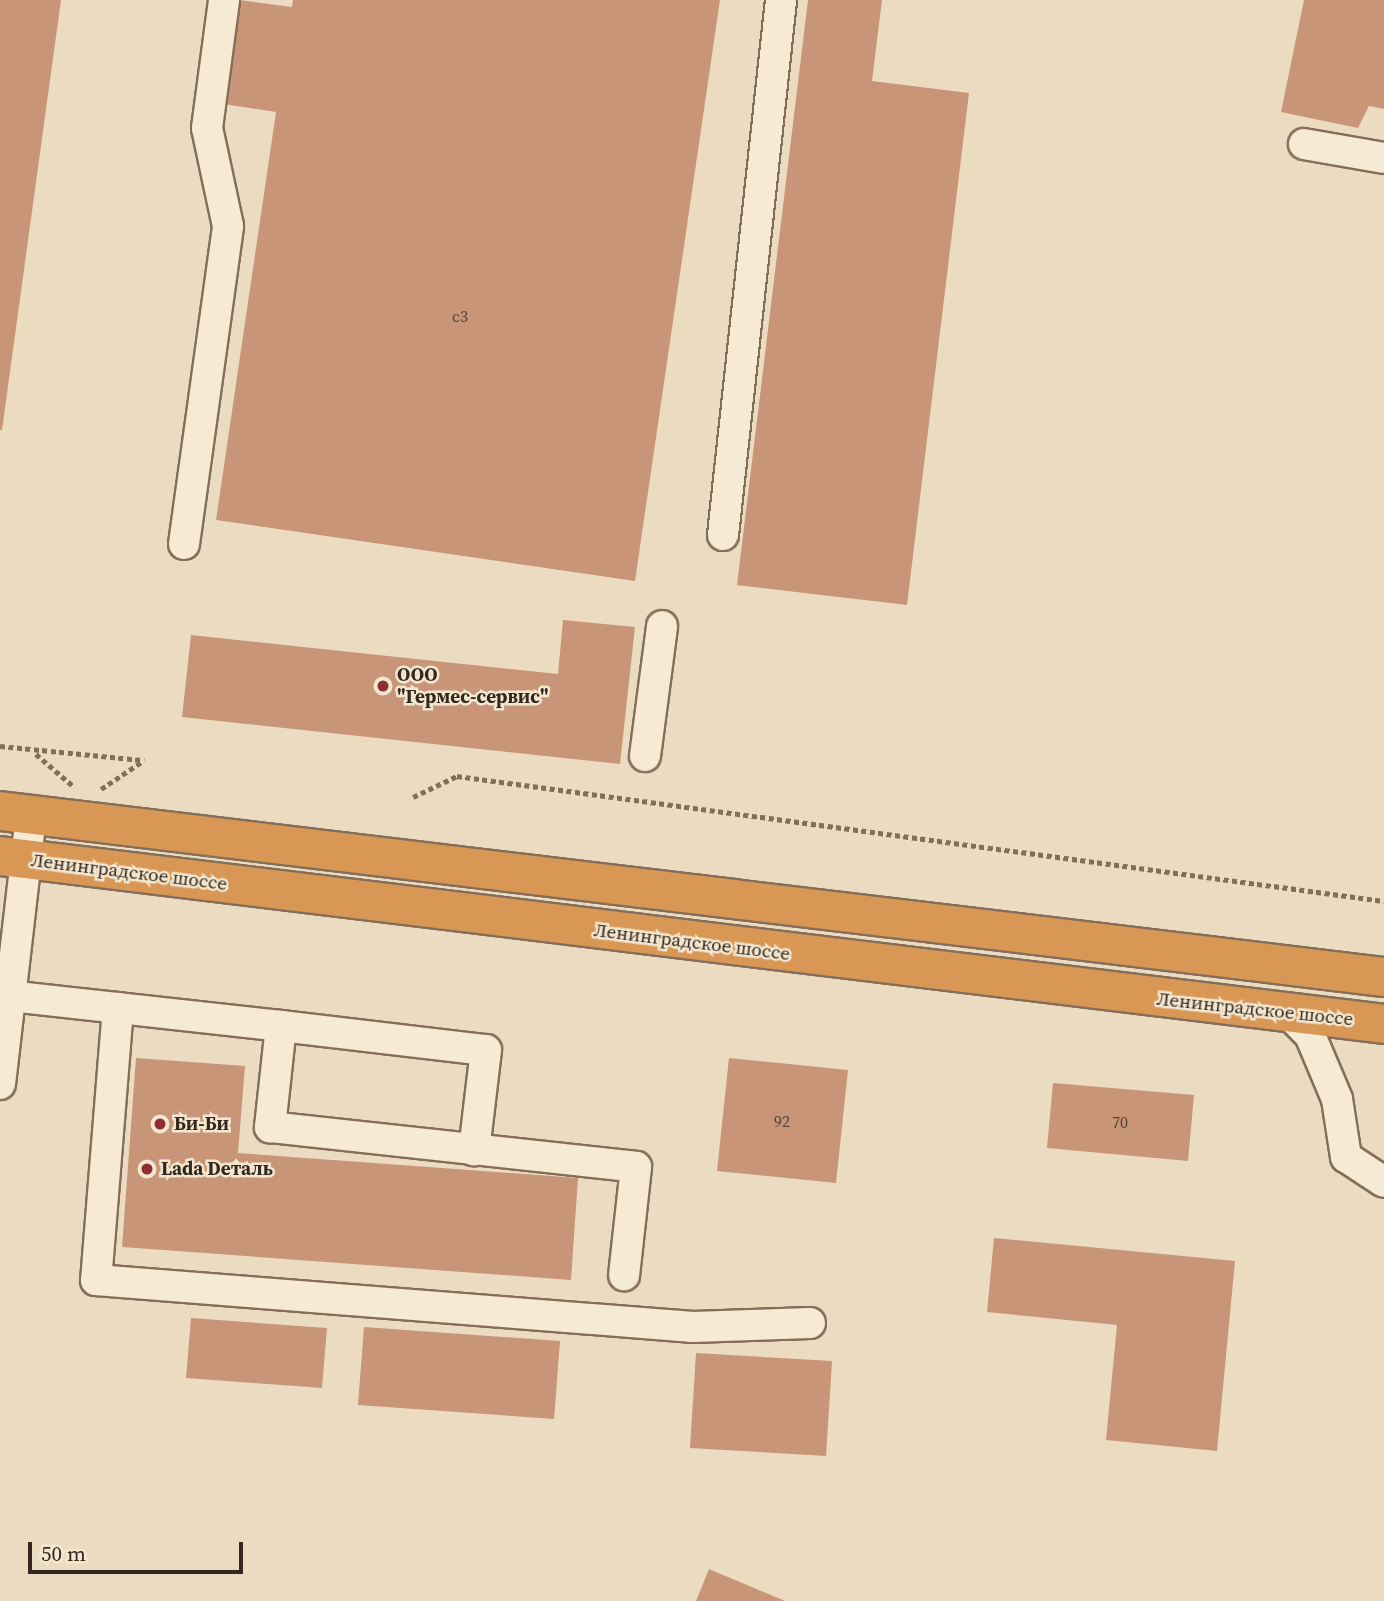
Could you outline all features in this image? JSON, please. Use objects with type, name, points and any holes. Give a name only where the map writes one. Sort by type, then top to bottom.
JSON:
[{"type":"highway","points":[[16,814],[1384,977]]},
{"type":"highway","name":"Ленинградское шоссе","points":[[13,857],[1384,1024]]},
{"type":"street","points":[[184,544],[228,226],[207,128],[224,0]]},
{"type":"street","points":[[723,535],[781,0]]},
{"type":"street","points":[[1304,144],[1384,158]]},
{"type":"street","points":[[645,756],[662,626]]},
{"type":"street","points":[[0,1084],[16,814]]},
{"type":"street","points":[[5,996],[486,1049],[474,1150]]},
{"type":"street","points":[[118,1008],[96,1280],[694,1327],[810,1323]]},
{"type":"street","points":[[1287,1012],[1310,1035],[1337,1099],[1346,1157],[1384,1182]]},
{"type":"street","points":[[281,1026],[270,1127],[636,1167],[624,1275]]},
{"type":"path","points":[[0,746],[35,753],[144,760],[88,798]]},
{"type":"path","points":[[35,753],[77,789]]},
{"type":"path","points":[[413,797],[457,776],[1384,901]]},
{"type":"building","points":[[0,0],[61,0],[2,430],[0,430]]},
{"type":"building","points":[[239,0],[292,7],[293,0],[720,0],[635,581],[216,520],[276,112],[224,104]]},
{"type":"building","points":[[808,0],[882,0],[872,81],[969,93],[907,605],[737,585]]},
{"type":"building","points":[[1304,0],[1384,0],[1384,109],[1369,106],[1358,128],[1281,112]]},
{"type":"building","points":[[563,620],[635,627],[620,764],[182,717],[191,635],[558,674]]},
{"type":"building","points":[[136,1058],[245,1066],[238,1153],[578,1178],[571,1280],[122,1247]]},
{"type":"building","points":[[729,1058],[848,1070],[836,1183],[717,1171]]},
{"type":"building","points":[[1053,1083],[1194,1095],[1188,1161],[1047,1148]]},
{"type":"building","points":[[994,1238],[1235,1261],[1217,1451],[1106,1440],[1117,1325],[987,1312]]},
{"type":"building","points":[[191,1318],[327,1328],[322,1388],[186,1378]]},
{"type":"building","points":[[364,1327],[560,1341],[554,1419],[358,1405]]},
{"type":"building","points":[[696,1353],[832,1361],[826,1456],[690,1448]]},
{"type":"building","points":[[709,1569],[785,1601],[696,1601]]},
{"type":"place","name":"ООО \"Гермес-сервис\"","points":[[383,686]]},
{"type":"place","name":"Би-Би","points":[[160,1124]]},
{"type":"place","name":"Lada Dеталь","points":[[147,1169]]}]
